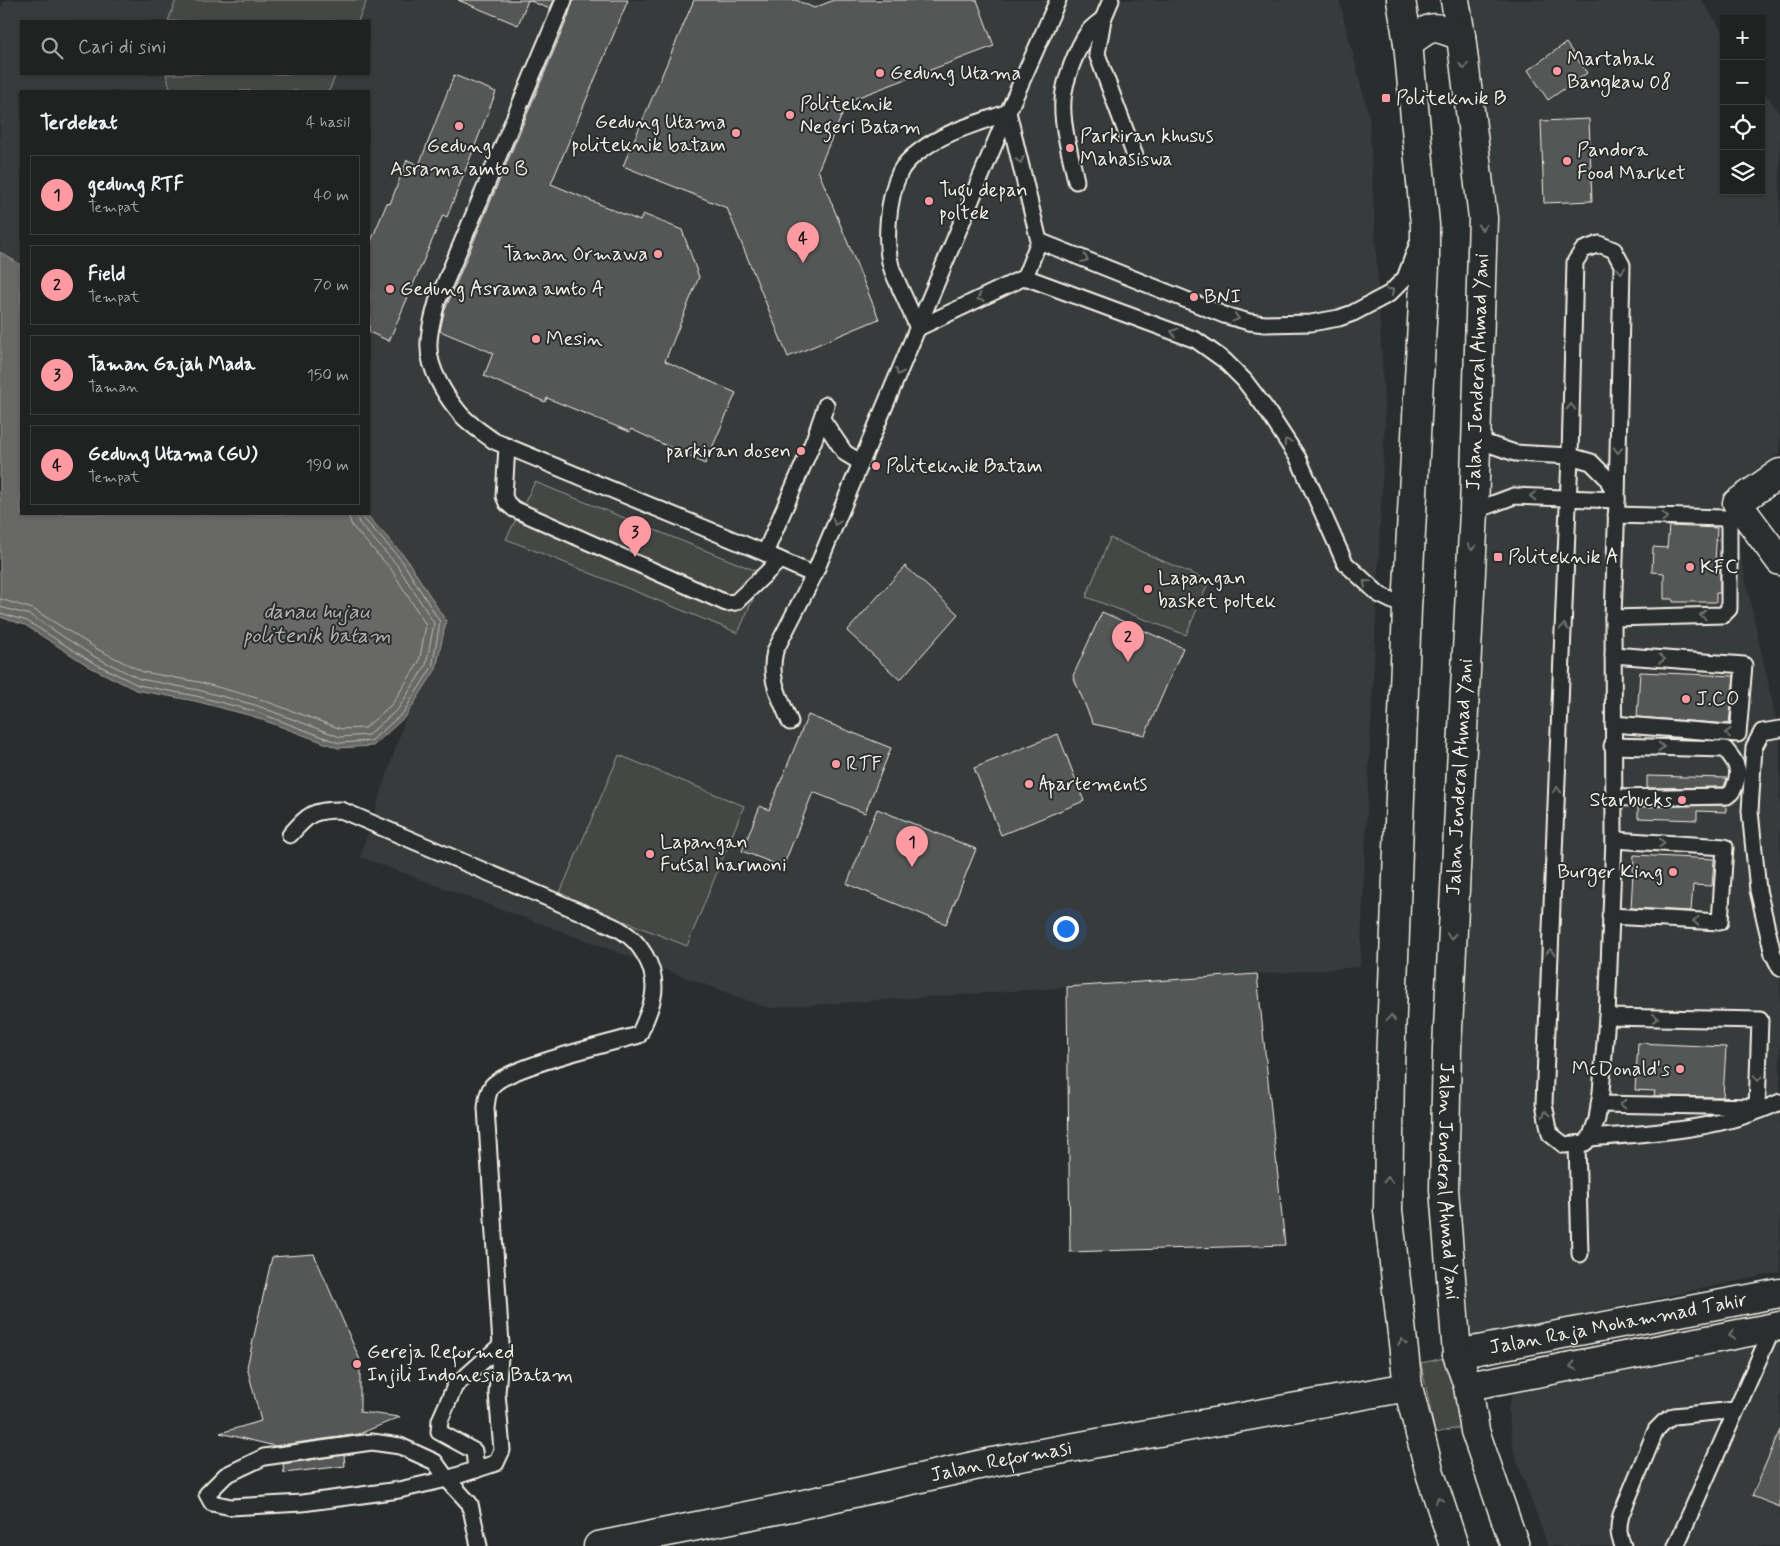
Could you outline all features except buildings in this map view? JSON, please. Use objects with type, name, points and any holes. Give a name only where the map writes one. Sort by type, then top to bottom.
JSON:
[{"type":"main road","points":[[1401,0],[1408,43],[1425,225],[1422,342],[1407,608],[1390,1065],[1388,1210],[1408,1387],[1430,1473],[1454,1546]]},
{"type":"main road","name":"Jalan Jenderal Ahmad Yani","points":[[1455,0],[1483,218],[1474,511],[1446,1048],[1444,1189],[1457,1354],[1468,1386],[1475,1431],[1515,1546]]},
{"type":"main road","points":[[1408,43],[1427,29],[1437,27],[1461,36]]},
{"type":"main road","points":[[1780,473],[1737,504],[1780,561]]},
{"type":"main road","name":"Jalan Raja Mohammad Tahir","points":[[1457,1354],[1780,1294]]},
{"type":"main road","name":"Jalan Raja Mohammad Tahir","points":[[1468,1386],[1776,1326]]},
{"type":"main road","name":"Jalan Reformasi","points":[[598,1546],[792,1507],[992,1462],[1408,1387]]},
{"type":"lane","points":[[564,0],[436,302],[429,332],[429,350],[433,370],[458,412],[494,440],[814,575]]},
{"type":"lane","points":[[790,722],[772,674],[775,651],[814,575],[1008,112],[1058,0]]},
{"type":"lane","points":[[1111,0],[1103,19],[1097,54],[1135,156]]},
{"type":"lane","points":[[1076,181],[1064,117],[1063,100],[1069,76],[1079,50],[1089,31],[1103,19]]},
{"type":"lane","points":[[918,328],[1024,277],[1039,242],[1008,112]]},
{"type":"lane","points":[[918,328],[893,271],[888,244],[890,210],[894,188],[901,170],[921,150],[936,141],[1008,112]]},
{"type":"lane","points":[[1039,242],[1224,315],[1265,324],[1311,323],[1340,318],[1389,294],[1405,278],[1425,225]]},
{"type":"lane","points":[[1580,1254],[1584,1141],[1597,1119],[1599,1104],[1606,1017],[1614,840],[1612,746],[1613,618],[1622,264],[1614,250],[1599,244],[1583,250],[1575,262],[1569,497],[1544,1104],[1550,1134],[1564,1145],[1584,1141],[1686,1130],[1759,1112],[1780,1102]]},
{"type":"lane","points":[[1024,277],[1196,340],[1224,360],[1244,380],[1266,409],[1298,458],[1346,563],[1380,595],[1407,608]]},
{"type":"lane","points":[[765,553],[822,419],[826,404]]},
{"type":"lane","points":[[822,419],[845,453],[860,462]]},
{"type":"lane","points":[[1477,440],[1515,453],[1570,456],[1591,462],[1607,478],[1617,500]]},
{"type":"lane","points":[[507,446],[504,496],[507,503],[514,509],[726,603],[736,602],[780,560]]},
{"type":"lane","points":[[1474,511],[1514,496],[1617,500]]},
{"type":"lane","points":[[1613,618],[1723,615],[1729,609],[1729,526],[1724,518],[1616,515]]},
{"type":"lane","points":[[1613,655],[1744,665],[1738,734],[1613,724]]},
{"type":"lane","points":[[1780,729],[1762,732],[1754,747],[1750,811],[1758,890],[1773,954],[1780,968]]},
{"type":"lane","points":[[1612,746],[1725,749],[1734,760],[1739,774],[1732,792],[1723,797],[1613,798]]},
{"type":"lane","points":[[290,835],[308,815],[324,810],[342,810],[597,919],[623,932],[639,946],[651,967],[654,988],[647,1014],[638,1035],[530,1066],[508,1075],[493,1085],[488,1094],[486,1108],[501,1345],[497,1393],[502,1450],[496,1463],[447,1479],[399,1490],[302,1503],[231,1507],[212,1503],[207,1494],[226,1475],[264,1457],[372,1442],[400,1446],[435,1462],[447,1479],[470,1504],[479,1546]]},
{"type":"lane","points":[[1610,916],[1720,922],[1725,846],[1614,840]]},
{"type":"lane","points":[[1599,1104],[1757,1107],[1760,1020],[1606,1017]]},
{"type":"lane","points":[[1676,1546],[1736,1410],[1776,1326]]},
{"type":"lane","points":[[476,1470],[474,1451],[439,1432],[440,1420],[456,1386],[501,1345]]},
{"type":"lane","points":[[1623,1546],[1618,1527],[1621,1515],[1656,1430],[1674,1416],[1736,1410]]},
{"type":"shaded area","name":"Politeknik Batam","points":[[6,0],[1339,0],[1369,116],[1385,419],[1360,967],[768,1008],[360,857],[406,716],[436,669],[406,558],[367,515],[370,515],[370,90],[20,90],[20,264],[0,252],[0,8]]},
{"type":"shaded area","points":[[176,0],[367,0],[358,20],[168,20]]},
{"type":"shaded area","points":[[1467,0],[1701,0],[1720,27],[1720,195],[1765,195],[1765,93],[1780,114],[1780,453],[1727,495],[1780,737],[1780,1272],[1472,1338],[1454,1185],[1491,223],[1485,97]]},
{"type":"shaded area","points":[[166,75],[336,75],[329,90],[171,90]]},
{"type":"shaded area","points":[[535,482],[764,574],[738,633],[506,539]]},
{"type":"shaded area","name":"Lapangan basket poltek","points":[[1110,538],[1209,581],[1186,635],[1086,597]]},
{"type":"shaded area","name":"Lapangan Futsal harmoni","points":[[619,755],[744,806],[687,946],[559,895]]},
{"type":"shaded area","points":[[1780,1331],[1780,1546],[1548,1546],[1514,1453],[1508,1409],[1514,1389]]},
{"type":"shaded area","points":[[1454,1356],[1468,1426],[1435,1433],[1421,1363]]},
{"type":"water","name":"danau hujau politenik batam","points":[[0,252],[20,264],[20,515],[367,515],[406,558],[446,621],[436,669],[406,716],[373,746],[338,748],[252,716],[195,701],[136,690],[90,667],[25,625],[0,617]]},
{"type":"place","name":"Martabak Bangkaw 08","points":[[1557,71]]},
{"type":"place","name":"Gedung Utama","points":[[880,73]]},
{"type":"place","name":"Politeknik B","points":[[1386,98]]},
{"type":"place","name":"Politeknik Negeri Batam","points":[[790,115]]},
{"type":"place","name":"Gedung Asrama amto B","points":[[459,126]]},
{"type":"place","name":"Gedung Utama politeknik batam","points":[[736,133]]},
{"type":"place","name":"Parkiran khusus Mahasiswa","points":[[1070,148]]},
{"type":"place","name":"Pandora Food Market","points":[[1567,161]]},
{"type":"place","name":"Tugu depan poltek","points":[[929,201]]},
{"type":"place","name":"Taman Ormawa","points":[[658,254]]},
{"type":"place","name":"Gedung Utama (GU)","points":[[803,263]]},
{"type":"place","name":"Gedung Asrama amto A","points":[[390,289]]},
{"type":"place","name":"BNI","points":[[1194,297]]},
{"type":"place","name":"Mesin","points":[[536,339]]},
{"type":"place","name":"parkiran dosen","points":[[801,451]]},
{"type":"place","name":"Politeknik Batam","points":[[876,466]]},
{"type":"place","name":"Taman Gajah Mada","points":[[635,557]]},
{"type":"place","name":"Politeknik A","points":[[1498,557]]},
{"type":"place","name":"KFC","points":[[1690,567]]},
{"type":"place","name":"Lapangan basket poltek","points":[[1148,589]]},
{"type":"place","name":"Field","points":[[1128,662]]},
{"type":"place","name":"J.CO","points":[[1686,699]]},
{"type":"place","name":"RTF","points":[[836,764]]},
{"type":"place","name":"Apartements","points":[[1029,784]]},
{"type":"place","name":"Starbucks","points":[[1682,800]]},
{"type":"place","name":"Lapangan Futsal harmoni","points":[[650,854]]},
{"type":"place","name":"gedung RTF","points":[[912,867]]},
{"type":"place","name":"Burger King","points":[[1673,872]]},
{"type":"place","name":"McDonald's","points":[[1680,1069]]},
{"type":"place","name":"Gereja Reformed Injili Indonesia Batam","points":[[357,1364]]}]
